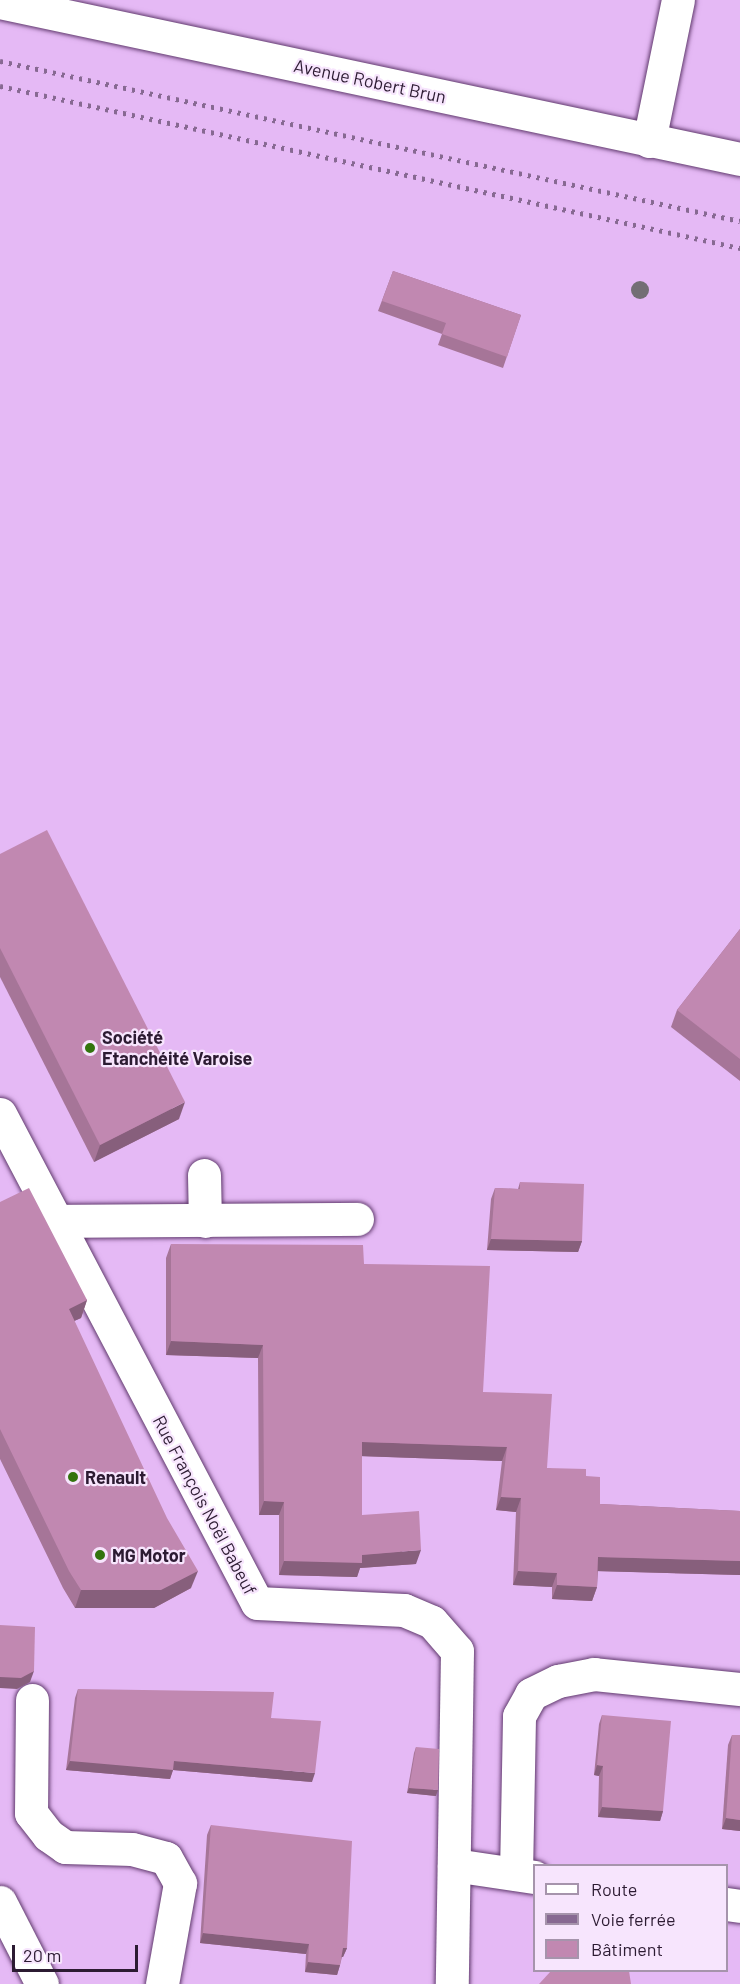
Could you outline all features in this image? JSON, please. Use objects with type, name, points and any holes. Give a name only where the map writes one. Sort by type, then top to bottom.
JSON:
[{"type":"street","points":[[649,141],[678,0]]},
{"type":"street","name":"Avenue Robert Brun","points":[[0,2],[116,14],[649,141],[740,159]]},
{"type":"street","name":"Rue François Noël Babeuf","points":[[0,1114],[257,1603],[404,1610],[432,1622],[457,1651],[454,1865]]},
{"type":"street","points":[[204,1175],[205,1221]]},
{"type":"street","points":[[56,1221],[357,1219]]},
{"type":"street","points":[[452,1984],[454,1865],[525,1876],[519,1716],[531,1694],[558,1681],[594,1674],[740,1689]]},
{"type":"street","points":[[32,1700],[31,1813],[48,1835],[65,1847],[132,1849],[166,1858],[180,1883],[162,1984]]},
{"type":"street","points":[[0,1902],[42,1984]]},
{"type":"building","points":[[393,271],[521,315],[507,357],[442,334],[446,323],[382,301]]},
{"type":"building","name":"Société Etanchéité Varoise","points":[[47,830],[185,1102],[100,1145],[0,948],[0,854]]},
{"type":"building","points":[[740,929],[740,1059],[677,1010]]},
{"type":"building","points":[[520,1182],[584,1184],[582,1241],[491,1239],[495,1188],[520,1189]]},
{"type":"building","points":[[29,1188],[87,1300],[69,1309],[167,1518],[198,1571],[161,1590],[81,1590],[69,1571],[0,1429],[0,1202]]},
{"type":"building","points":[[171,1244],[363,1245],[364,1264],[490,1266],[483,1392],[552,1394],[547,1468],[586,1469],[586,1476],[600,1477],[600,1504],[740,1511],[740,1561],[598,1557],[597,1587],[557,1585],[557,1573],[518,1571],[521,1498],[501,1497],[507,1447],[362,1442],[362,1515],[419,1511],[421,1550],[362,1555],[362,1563],[284,1561],[284,1502],[264,1501],[263,1345],[171,1341]]},
{"type":"building","points":[[0,1625],[35,1627],[34,1671],[21,1678],[0,1677]]},
{"type":"building","points":[[78,1689],[274,1692],[271,1718],[321,1721],[315,1773],[174,1761],[173,1770],[70,1761]]},
{"type":"building","points":[[602,1715],[671,1721],[663,1811],[602,1807],[603,1766],[597,1765]]},
{"type":"building","points":[[732,1735],[740,1735],[740,1820],[726,1818]]},
{"type":"building","points":[[416,1747],[439,1749],[438,1790],[409,1788]]},
{"type":"building","points":[[211,1825],[352,1841],[347,1948],[343,1948],[340,1965],[308,1962],[309,1944],[203,1933]]},
{"type":"building","points":[[550,1972],[629,1972],[631,1984],[539,1984]]},
{"type":"railway","points":[[0,61],[740,221]]},
{"type":"railway","points":[[0,86],[740,248]]},
{"type":"place","name":"Société Etanchéité Varoise","points":[[90,1048]]},
{"type":"place","name":"Renault","points":[[73,1477]]},
{"type":"place","name":"MG Motor","points":[[100,1555]]}]
